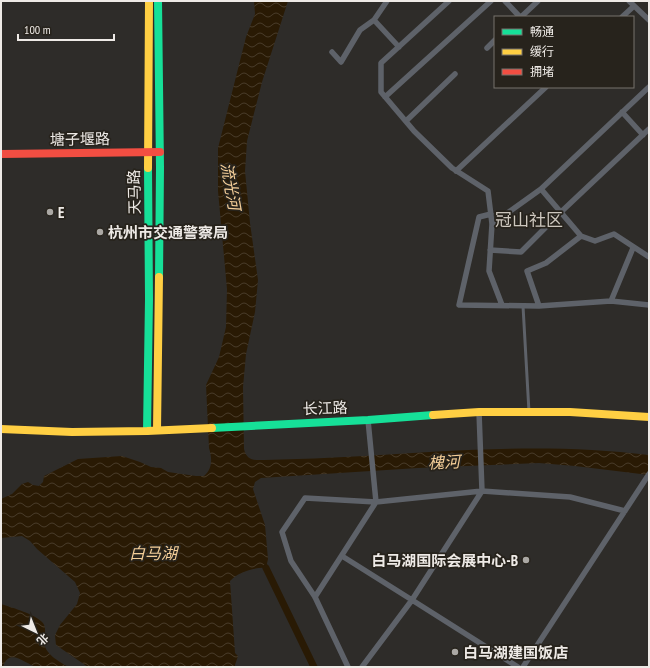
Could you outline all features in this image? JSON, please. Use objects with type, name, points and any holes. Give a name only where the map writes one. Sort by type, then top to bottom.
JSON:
[{"type":"main road","name":"天马路","points":[[147,430],[150,299],[148,152],[149,1]]},
{"type":"main road","name":"天马路","points":[[157,430],[160,152],[158,1]]},
{"type":"main road","name":"塘子堰路","points":[[1,154],[160,152]]},
{"type":"main road","name":"长江路","points":[[1,429],[72,432],[157,430],[368,420],[479,412],[570,412],[649,417]]},
{"type":"street","points":[[332,52],[342,62],[360,30],[374,20],[387,1]]},
{"type":"street","points":[[438,1],[443,7]]},
{"type":"street","points":[[449,1],[381,63],[381,92],[406,121],[456,170],[488,191],[492,224],[489,271],[502,305]]},
{"type":"street","points":[[385,98],[491,1]]},
{"type":"street","points":[[505,1],[519,16]]},
{"type":"street","points":[[521,16],[538,1]]},
{"type":"street","points":[[629,1],[649,20]]},
{"type":"street","points":[[623,16],[634,6]]},
{"type":"street","points":[[374,20],[398,47]]},
{"type":"street","points":[[487,48],[494,41]]},
{"type":"street","points":[[406,121],[454,74]]},
{"type":"street","points":[[492,224],[541,189],[649,87]]},
{"type":"street","points":[[456,170],[545,88]]},
{"type":"street","points":[[490,250],[521,252],[561,212],[647,132],[622,112]]},
{"type":"street","points":[[541,189],[581,236],[595,241],[614,234],[649,258]]},
{"type":"street","points":[[491,214],[479,217],[459,305],[539,306],[611,301],[649,305]]},
{"type":"street","points":[[539,306],[527,271],[546,263],[581,236]]},
{"type":"street","points":[[611,301],[633,248]]},
{"type":"street","points":[[362,667],[412,600],[482,491],[479,412]]},
{"type":"street","points":[[315,597],[376,502],[368,420]]},
{"type":"street","points":[[523,667],[648,476]]},
{"type":"street","points":[[348,667],[315,597],[291,561],[282,532],[305,498],[376,502],[482,491],[570,497],[625,511]]},
{"type":"street","points":[[342,556],[518,667]]},
{"type":"lane","points":[[523,306],[529,412]]},
{"type":"water","name":"白马湖","points":[[254,1],[288,1],[262,82],[247,141],[245,171],[258,280],[255,312],[246,354],[243,387],[244,449],[247,456],[254,460],[264,460],[471,450],[542,448],[578,449],[649,455],[649,475],[539,463],[418,468],[261,478],[255,482],[253,489],[265,525],[268,559],[266,568],[257,568],[247,571],[237,575],[230,581],[235,653],[238,656],[235,667],[88,667],[56,645],[55,635],[60,625],[77,604],[80,593],[75,582],[30,541],[22,536],[1,538],[1,499],[12,494],[22,484],[28,482],[39,486],[43,482],[44,476],[78,459],[122,456],[151,467],[161,468],[168,472],[196,476],[204,476],[209,470],[211,455],[209,448],[206,385],[219,357],[226,327],[227,289],[218,191],[218,148],[246,37],[255,14]]},
{"type":"water","points":[[1,604],[29,614],[43,623],[45,630],[44,641],[46,650],[53,657],[68,667],[37,667],[13,657],[9,658],[3,667],[1,667]]},
{"type":"waterway","points":[[266,568],[314,667]]},
{"type":"traffic: fast","points":[[158,1],[160,168],[159,277]]},
{"type":"traffic: fast","points":[[147,431],[149,299],[148,168]]},
{"type":"traffic: fast","points":[[212,428],[433,415]]},
{"type":"traffic: slow","points":[[148,168],[149,1]]},
{"type":"traffic: slow","points":[[157,430],[159,277]]},
{"type":"traffic: slow","points":[[433,415],[479,412],[570,412],[649,417]]},
{"type":"traffic: slow","points":[[1,429],[72,432],[212,428]]},
{"type":"traffic: jam","points":[[1,154],[160,152]]},
{"type":"place","name":"E","points":[[50,212]]},
{"type":"place","name":"杭州市交通警察局","points":[[100,232]]},
{"type":"place","name":"白马湖国际会展中心-B","points":[[526,560]]},
{"type":"place","name":"白马湖建国饭店","points":[[455,652]]},
{"type":"district","name":"冠山社区","points":[[529,220]]},
{"type":"water label","name":"流光河","points":[[231,186]]},
{"type":"water label","name":"槐河","points":[[444,462]]}]
